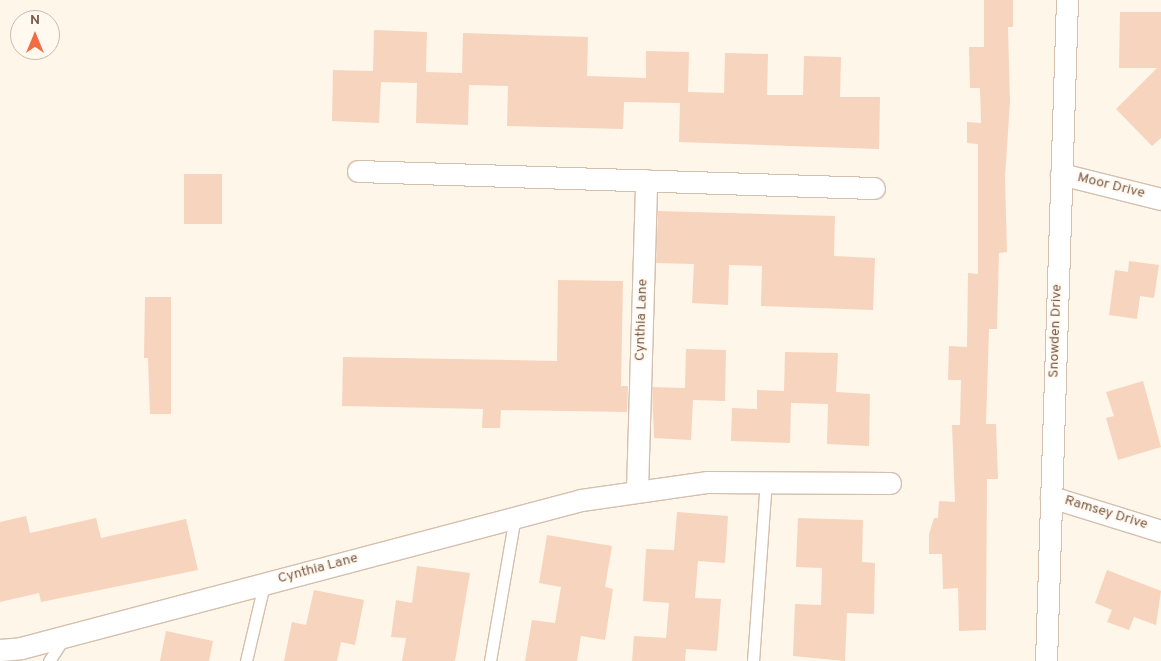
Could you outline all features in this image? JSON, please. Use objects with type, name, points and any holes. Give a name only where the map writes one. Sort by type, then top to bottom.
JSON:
[{"type":"street","name":"Snowden Drive","points":[[1046,661],[1067,0]]},
{"type":"street","points":[[358,171],[874,188]]},
{"type":"street","name":"Moor Drive","points":[[1061,174],[1161,199]]},
{"type":"street","name":"Cynthia Lane","points":[[637,490],[646,180]]},
{"type":"street","name":"Cynthia Lane","points":[[0,650],[65,636],[515,517],[637,490],[766,480],[890,483]]},
{"type":"street","name":"Ramsey Drive","points":[[1051,497],[1161,531]]},
{"type":"lane","points":[[754,661],[766,480]]},
{"type":"lane","points":[[490,661],[515,517]]},
{"type":"lane","points":[[246,661],[264,584]]},
{"type":"lane","points":[[49,661],[65,636]]},
{"type":"building","points":[[984,0],[1013,0],[1013,27],[1008,27],[1010,102],[1005,177],[1007,252],[999,253],[997,329],[989,329],[986,424],[996,424],[998,479],[987,479],[986,630],[959,631],[958,588],[943,589],[942,554],[929,554],[929,534],[934,518],[938,518],[939,501],[955,502],[952,425],[960,425],[961,380],[948,380],[949,346],[967,347],[968,273],[978,274],[978,144],[967,143],[967,122],[981,123],[980,88],[970,88],[969,47],[984,47]]},
{"type":"building","points":[[1120,12],[1161,12],[1161,138],[1152,146],[1116,109],[1157,68],[1119,68]]},
{"type":"building","points":[[374,30],[427,32],[426,72],[462,73],[463,33],[588,37],[587,76],[646,78],[646,51],[689,52],[688,92],[724,93],[725,53],[768,54],[767,95],[803,95],[804,56],[841,57],[840,97],[880,97],[879,149],[679,142],[680,103],[624,102],[623,129],[507,126],[508,86],[469,85],[468,125],[416,123],[417,83],[381,82],[379,123],[332,121],[333,70],[373,71]]},
{"type":"building","points":[[184,174],[222,174],[222,224],[184,224]]},
{"type":"building","points":[[658,211],[835,216],[834,256],[875,258],[873,310],[761,306],[762,266],[729,265],[728,305],[692,303],[694,264],[656,263]]},
{"type":"building","points":[[1129,261],[1159,265],[1154,298],[1140,296],[1137,319],[1109,315],[1115,270],[1128,272]]},
{"type":"building","points":[[558,280],[623,281],[621,386],[628,386],[627,412],[501,410],[500,428],[482,428],[483,409],[342,406],[343,357],[557,361]]},
{"type":"building","points":[[145,297],[171,297],[171,414],[150,414],[148,358],[144,358]]},
{"type":"building","points":[[686,349],[726,350],[725,401],[693,400],[691,440],[654,438],[652,387],[685,388]]},
{"type":"building","points":[[785,352],[838,353],[836,392],[870,394],[869,446],[827,444],[828,404],[791,403],[790,443],[731,441],[732,408],[757,409],[757,390],[784,391]]},
{"type":"building","points":[[1143,381],[1161,447],[1118,460],[1106,418],[1114,416],[1106,392]]},
{"type":"building","points":[[677,512],[728,516],[725,563],[698,561],[695,598],[721,599],[717,651],[686,649],[685,661],[632,661],[634,636],[666,638],[669,603],[643,601],[646,549],[674,550]]},
{"type":"building","points":[[26,516],[30,533],[96,518],[101,538],[186,519],[198,570],[41,602],[39,593],[0,602],[0,522]]},
{"type":"building","points":[[798,518],[863,520],[862,562],[875,563],[874,614],[847,613],[845,661],[793,656],[795,604],[821,605],[822,568],[796,567]]},
{"type":"building","points":[[547,535],[612,546],[605,587],[613,589],[605,640],[581,636],[577,661],[525,661],[532,620],[555,623],[561,587],[539,583]]},
{"type":"building","points":[[417,566],[470,573],[455,661],[402,661],[406,638],[391,637],[396,600],[412,603]]},
{"type":"building","points":[[1107,570],[1161,591],[1156,625],[1134,617],[1129,630],[1107,622],[1112,610],[1095,603]]},
{"type":"building","points":[[314,590],[364,600],[355,645],[341,642],[337,661],[284,661],[292,622],[306,625]]},
{"type":"building","points":[[166,631],[213,641],[209,661],[160,661]]}]
